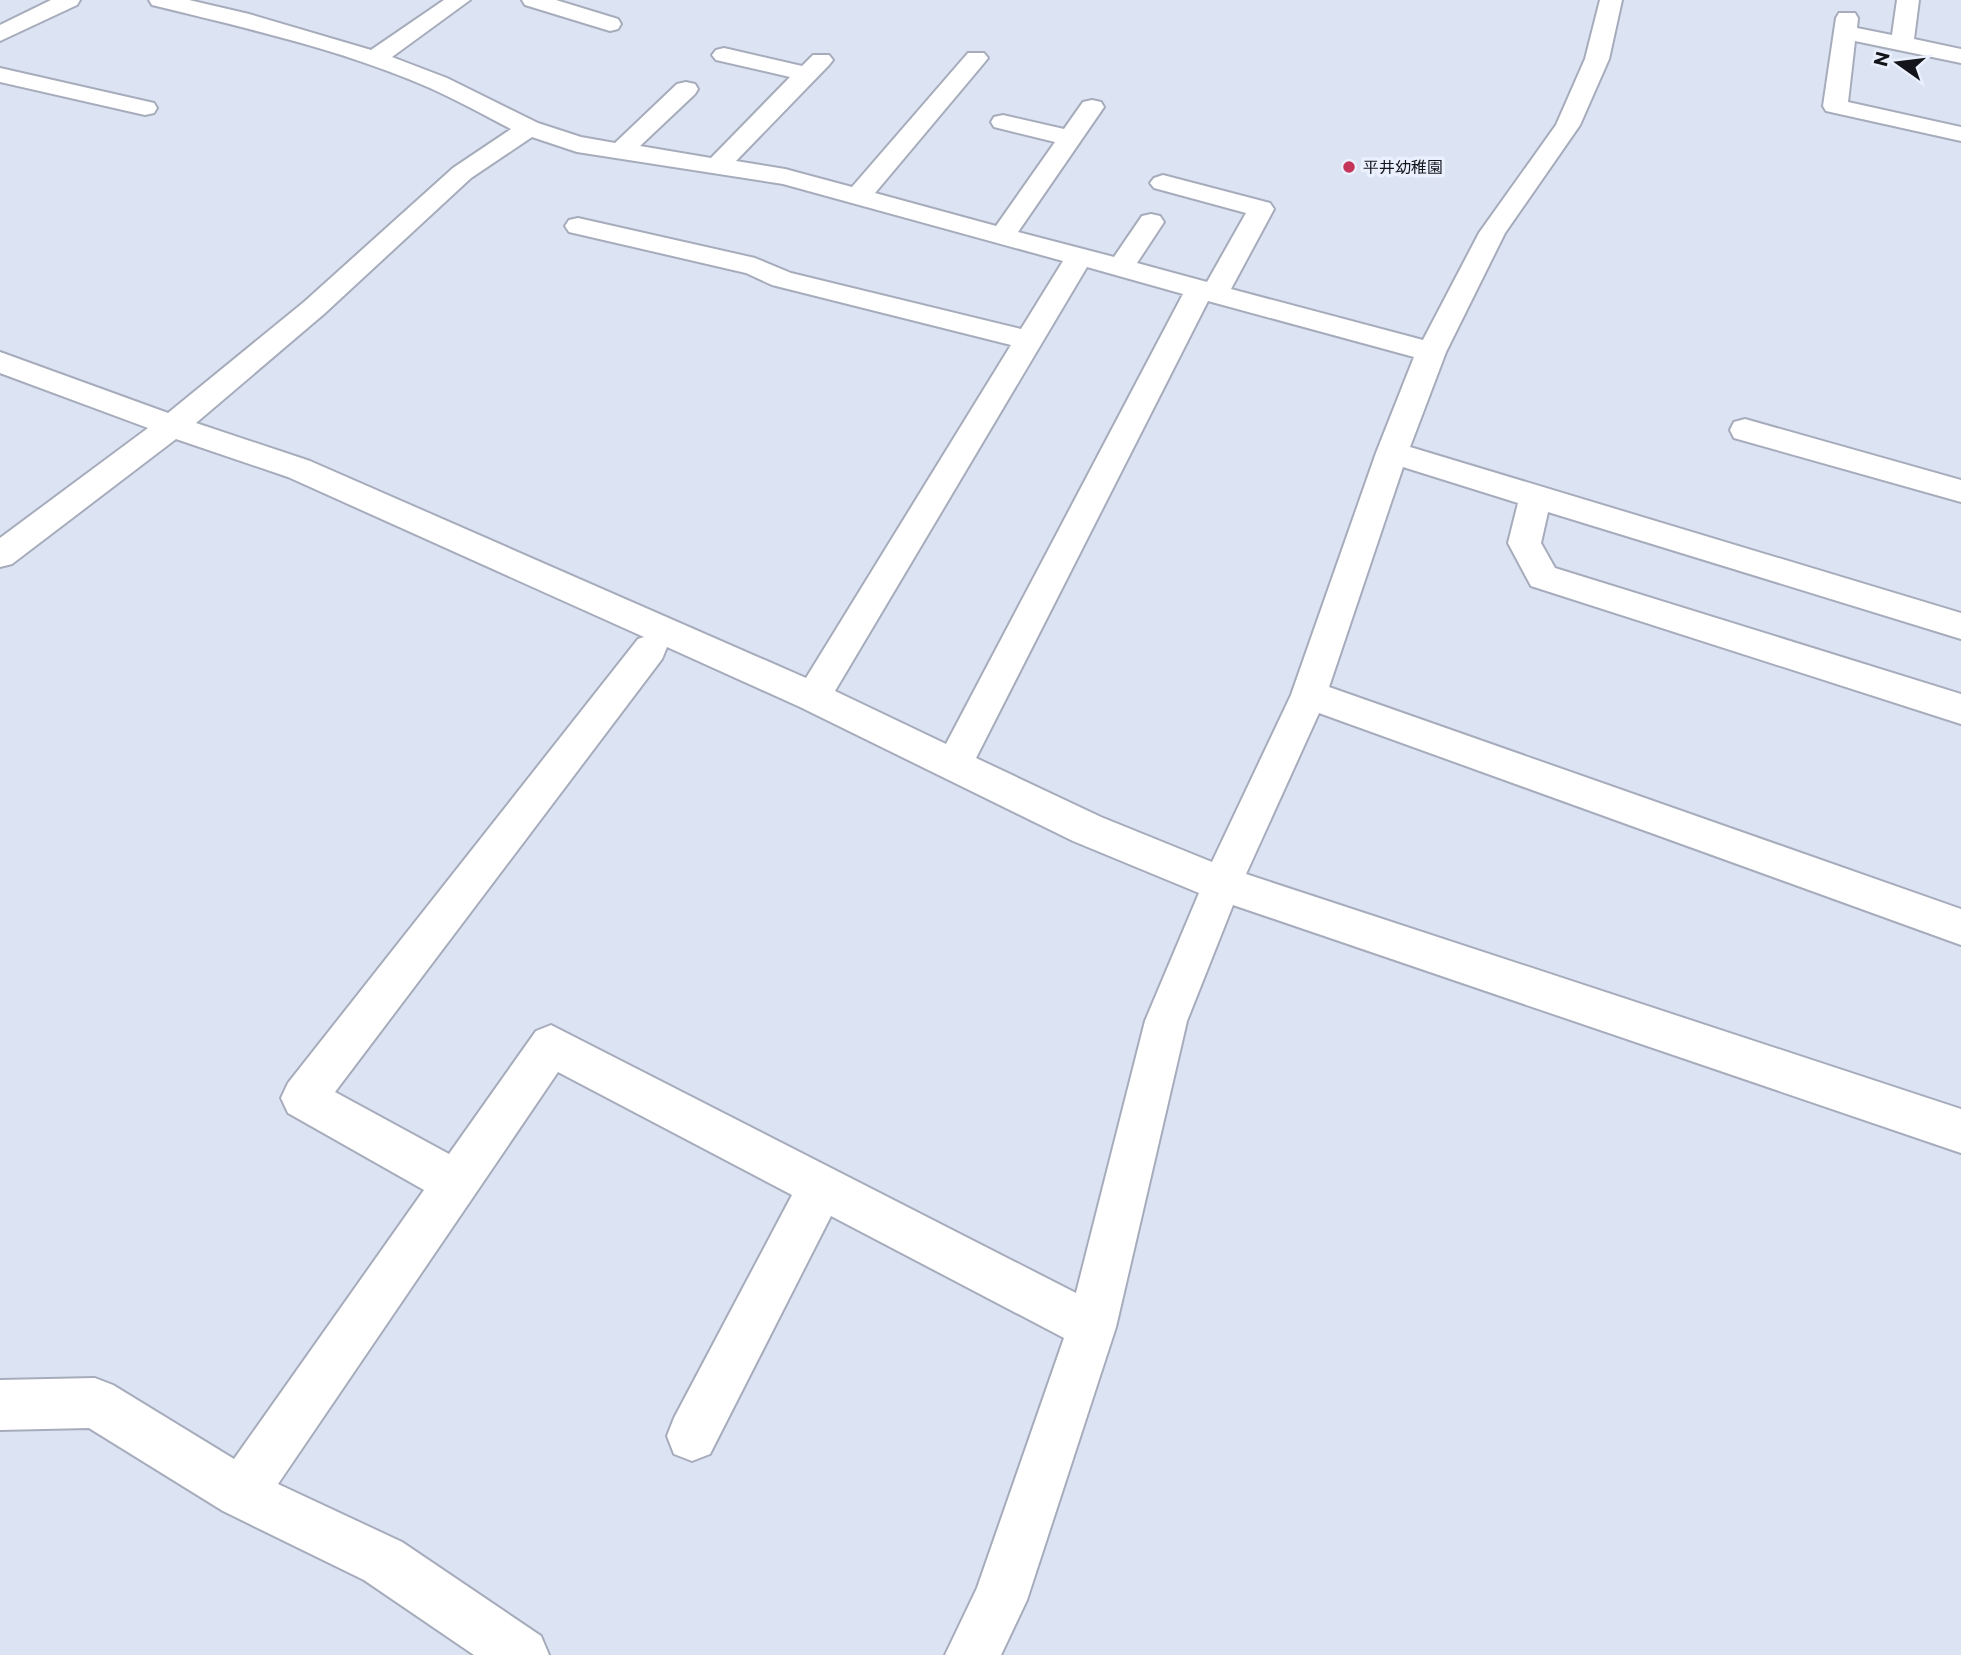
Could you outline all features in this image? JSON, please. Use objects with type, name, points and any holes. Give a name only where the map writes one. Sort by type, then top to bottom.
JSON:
[{"type":"street","points":[[0,34],[69,0]]},
{"type":"street","points":[[160,0],[241,19],[374,58],[439,83],[529,128],[577,144],[785,177],[1431,352]]},
{"type":"street","points":[[241,19],[268,0]]},
{"type":"street","points":[[374,58],[459,0]]},
{"type":"street","points":[[533,0],[610,24]]},
{"type":"street","points":[[972,1655],[1000,1600],[1092,1327],[1166,1021],[1222,884],[1309,695],[1392,453],[1431,352],[1492,233],[1568,125],[1597,59],[1611,0]]},
{"type":"street","points":[[1902,44],[1908,0]]},
{"type":"street","points":[[1961,56],[1902,44],[1846,25],[1835,106],[1961,134]]},
{"type":"street","points":[[718,165],[813,67],[724,55]]},
{"type":"street","points":[[858,197],[976,58]]},
{"type":"street","points":[[0,75],[145,108]]},
{"type":"street","points":[[620,152],[686,89]]},
{"type":"street","points":[[1002,236],[1092,107]]},
{"type":"street","points":[[1003,122],[1070,138]]},
{"type":"street","points":[[0,555],[172,426],[314,308],[462,173],[529,128]]},
{"type":"street","points":[[954,765],[1208,291],[1261,209],[1163,183]]},
{"type":"street","points":[[1120,268],[1152,222]]},
{"type":"street","points":[[578,226],[755,267],[782,279],[1029,340]]},
{"type":"street","points":[[813,697],[1079,257]]},
{"type":"street","points":[[0,362],[172,426],[299,469],[813,697],[1087,829],[1222,884],[1961,1131]]},
{"type":"street","points":[[1745,430],[1961,491]]},
{"type":"street","points":[[1392,453],[1961,626]]},
{"type":"street","points":[[1536,497],[1524,543],[1543,577],[1961,709]]},
{"type":"street","points":[[456,1183],[303,1098],[650,649]]},
{"type":"street","points":[[1309,695],[1961,927]]},
{"type":"street","points":[[241,1493],[551,1046],[1092,1327]]},
{"type":"street","points":[[692,1436],[821,1186]]},
{"type":"street","points":[[0,1405],[95,1403],[241,1493],[383,1561],[522,1655]]},
{"type":"place","name":"平井幼稚園","points":[[1349,167]]}]
